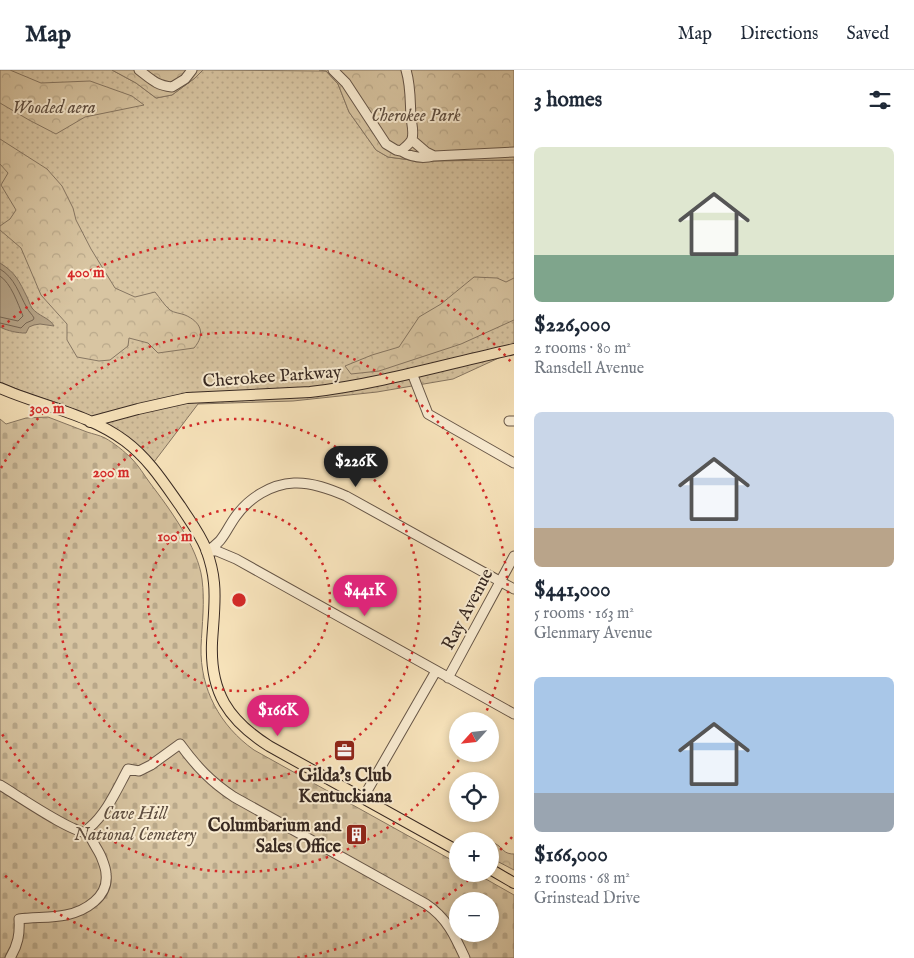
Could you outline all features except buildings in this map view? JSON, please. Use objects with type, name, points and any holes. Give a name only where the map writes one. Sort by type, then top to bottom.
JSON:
[{"type":"main road","name":"Cherokee Parkway","points":[[90,422],[187,398],[310,392],[364,384],[514,348]]},
{"type":"main road","points":[[0,388],[90,422],[119,437],[141,454],[164,482],[192,524],[202,542],[212,568],[214,583],[212,664],[218,691],[227,708],[241,726],[256,738],[449,846]]},
{"type":"main road","points":[[499,874],[514,882]]},
{"type":"street","points":[[139,70],[157,84],[172,88],[185,80],[192,70]]},
{"type":"street","points":[[333,70],[346,83],[386,144],[396,150],[401,150],[408,155],[428,158],[434,156],[514,152]]},
{"type":"street","points":[[401,150],[412,140],[413,132],[410,86],[406,70]]},
{"type":"street","points":[[412,140],[434,156]]},
{"type":"street","points":[[412,373],[428,414],[514,463]]},
{"type":"street","points":[[206,551],[218,544],[235,517],[255,497],[278,486],[303,483],[320,486],[346,496],[514,589]]},
{"type":"street","points":[[206,551],[221,552],[236,559],[514,714]]},
{"type":"street","name":"Ray Avenue","points":[[448,678],[514,556]]},
{"type":"street","name":"Ray Avenue","points":[[364,798],[436,671]]},
{"type":"street","points":[[10,958],[20,934],[19,919],[65,915],[92,904],[100,896],[107,876],[101,855],[89,833],[89,828],[104,812],[128,769],[139,771],[151,765],[180,744],[195,764],[218,787],[437,911],[457,940],[465,958]]},
{"type":"street","points":[[0,785],[60,822],[83,834],[89,833]]},
{"type":"green space","points":[[0,70],[112,70],[136,83],[156,98],[172,95],[203,70],[326,71],[338,84],[349,112],[376,150],[388,157],[418,161],[514,160],[514,351],[453,379],[377,392],[293,401],[198,404],[154,462],[130,439],[101,421],[0,382]]},
{"type":"green space","name":"Wooded aera","points":[[0,70],[10,70],[41,83],[90,81],[132,96],[144,105],[85,117],[56,134],[0,103]]},
{"type":"green space","points":[[112,70],[203,70],[172,95],[156,98],[136,83]]},
{"type":"green space","name":"Cherokee Park","points":[[319,70],[514,70],[514,160],[418,161],[388,157],[376,150],[349,112],[338,84],[326,71]]},
{"type":"green space","points":[[0,139],[47,169],[62,186],[91,249],[115,288],[135,297],[155,292],[170,310],[195,321],[201,333],[198,343],[194,348],[158,353],[148,343],[129,338],[128,346],[110,360],[99,361],[77,357],[67,340],[67,324],[41,295],[21,248],[0,230],[0,226],[10,219],[16,210],[1,185],[8,173],[0,164]]},
{"type":"green space","points":[[474,277],[497,278],[506,282],[514,278],[514,320],[461,344],[379,371],[351,374],[345,366],[399,347],[419,317],[441,304]]},
{"type":"green space","name":"Cave Hill National Cemetery","points":[[48,417],[103,437],[112,442],[135,462],[182,528],[195,554],[203,588],[201,647],[204,677],[214,705],[231,730],[254,750],[449,859],[449,882],[491,882],[514,895],[514,958],[0,958],[0,419],[6,424],[26,418]]},
{"type":"green space","points":[[499,847],[507,853],[514,854],[514,870],[499,862]]},
{"type":"water","points":[[0,263],[10,270],[22,286],[32,308],[54,326],[34,325],[29,327],[26,333],[13,332],[0,327]]},
{"type":"place","name":"Gilda's Club Kentuckiana","points":[[345,750]]},
{"type":"place","name":"Columbarium and Sales Office","points":[[357,835]]}]
